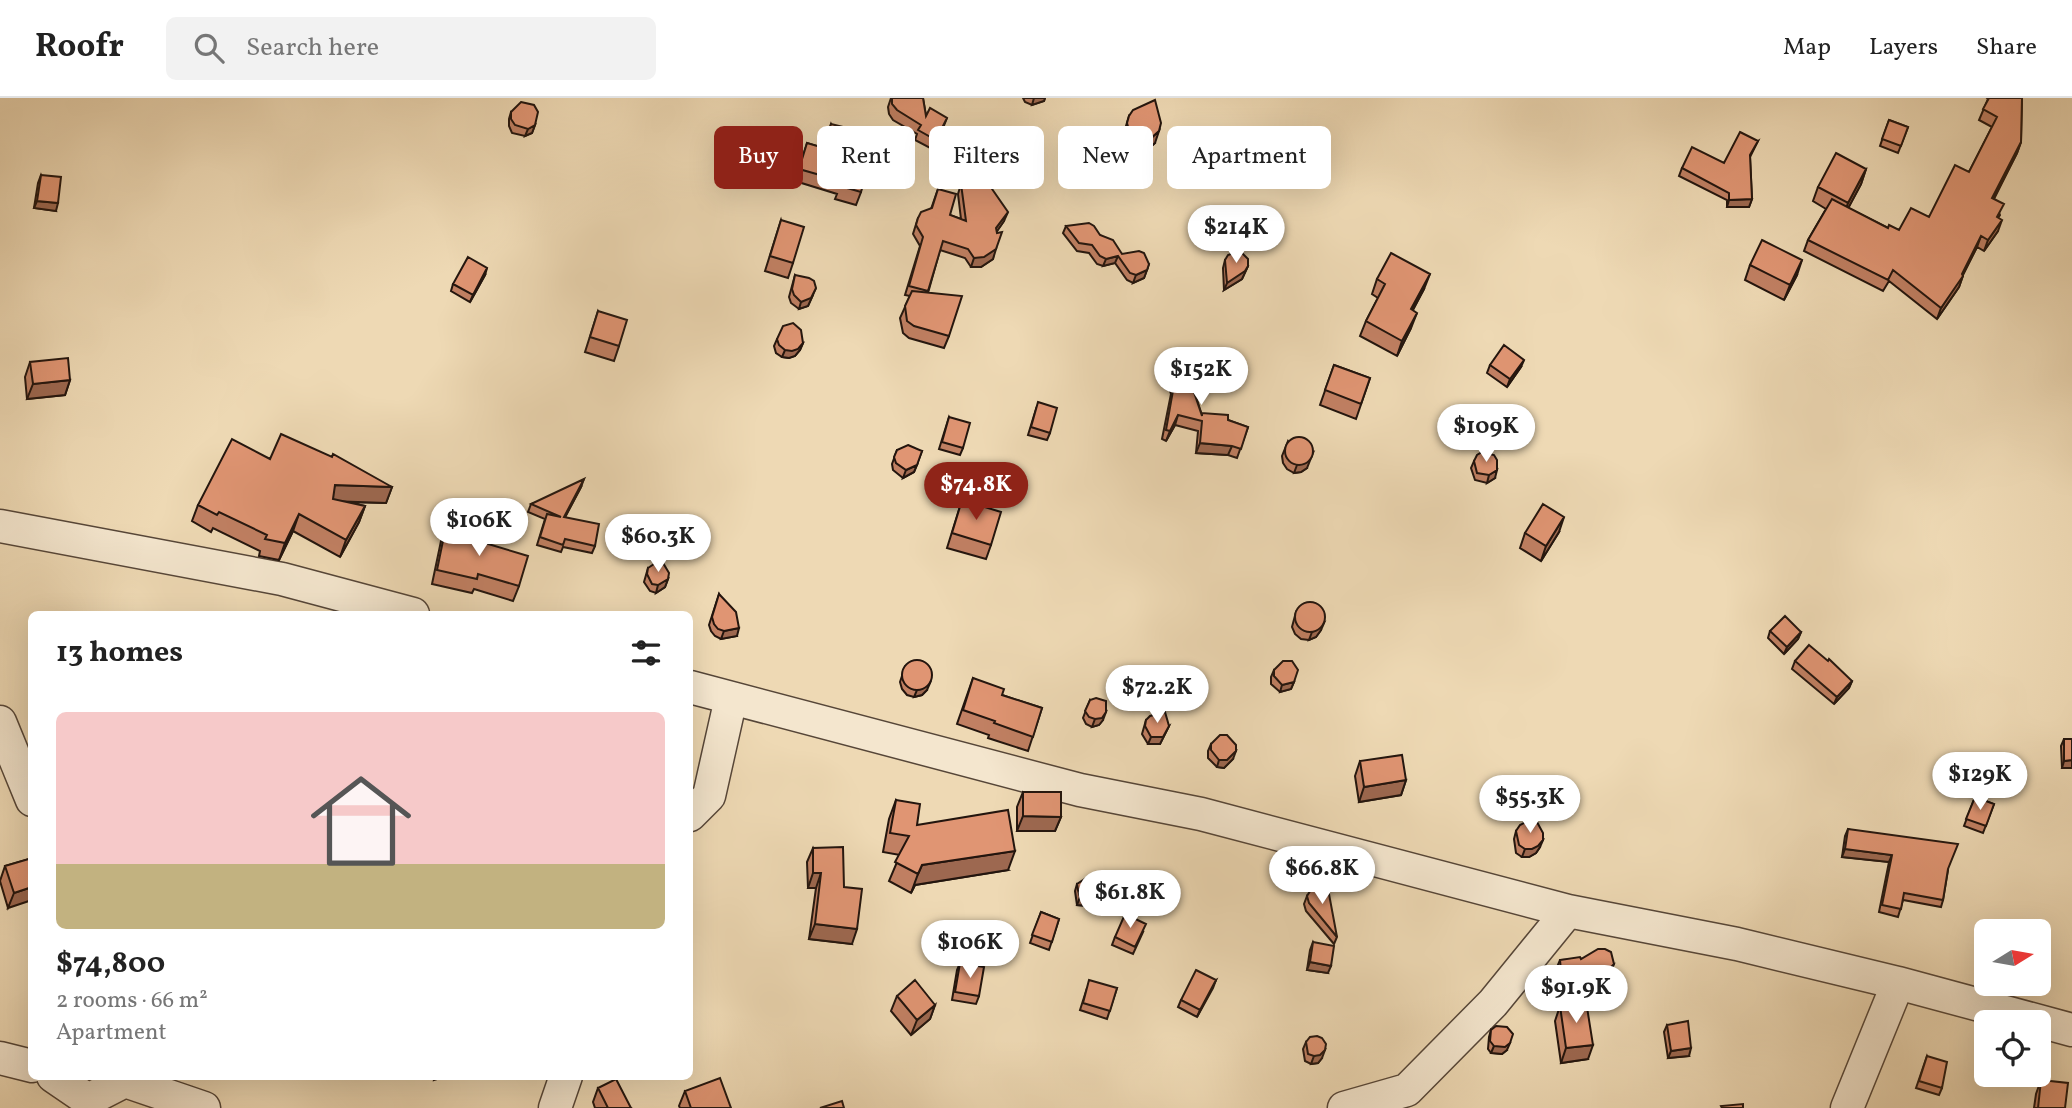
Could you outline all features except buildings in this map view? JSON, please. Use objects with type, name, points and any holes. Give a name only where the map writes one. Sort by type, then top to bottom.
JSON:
[{"type":"street","points":[[0,526],[282,579],[403,611]]},
{"type":"street","points":[[693,688],[1080,790],[1201,814],[1568,911],[1737,944],[1898,983],[2072,1030]]},
{"type":"street","points":[[693,812],[709,796],[731,698]]},
{"type":"street","points":[[0,722],[28,790]]},
{"type":"street","points":[[1344,1108],[1407,1090],[1493,1003],[1568,911]]},
{"type":"street","points":[[1847,1108],[1898,983]]},
{"type":"street","points":[[0,1058],[28,1065]]},
{"type":"street","points":[[59,1080],[88,1100],[125,1081],[204,1108]]},
{"type":"street","points":[[187,1080],[214,1108]]},
{"type":"street","points":[[555,1108],[565,1080]]}]
